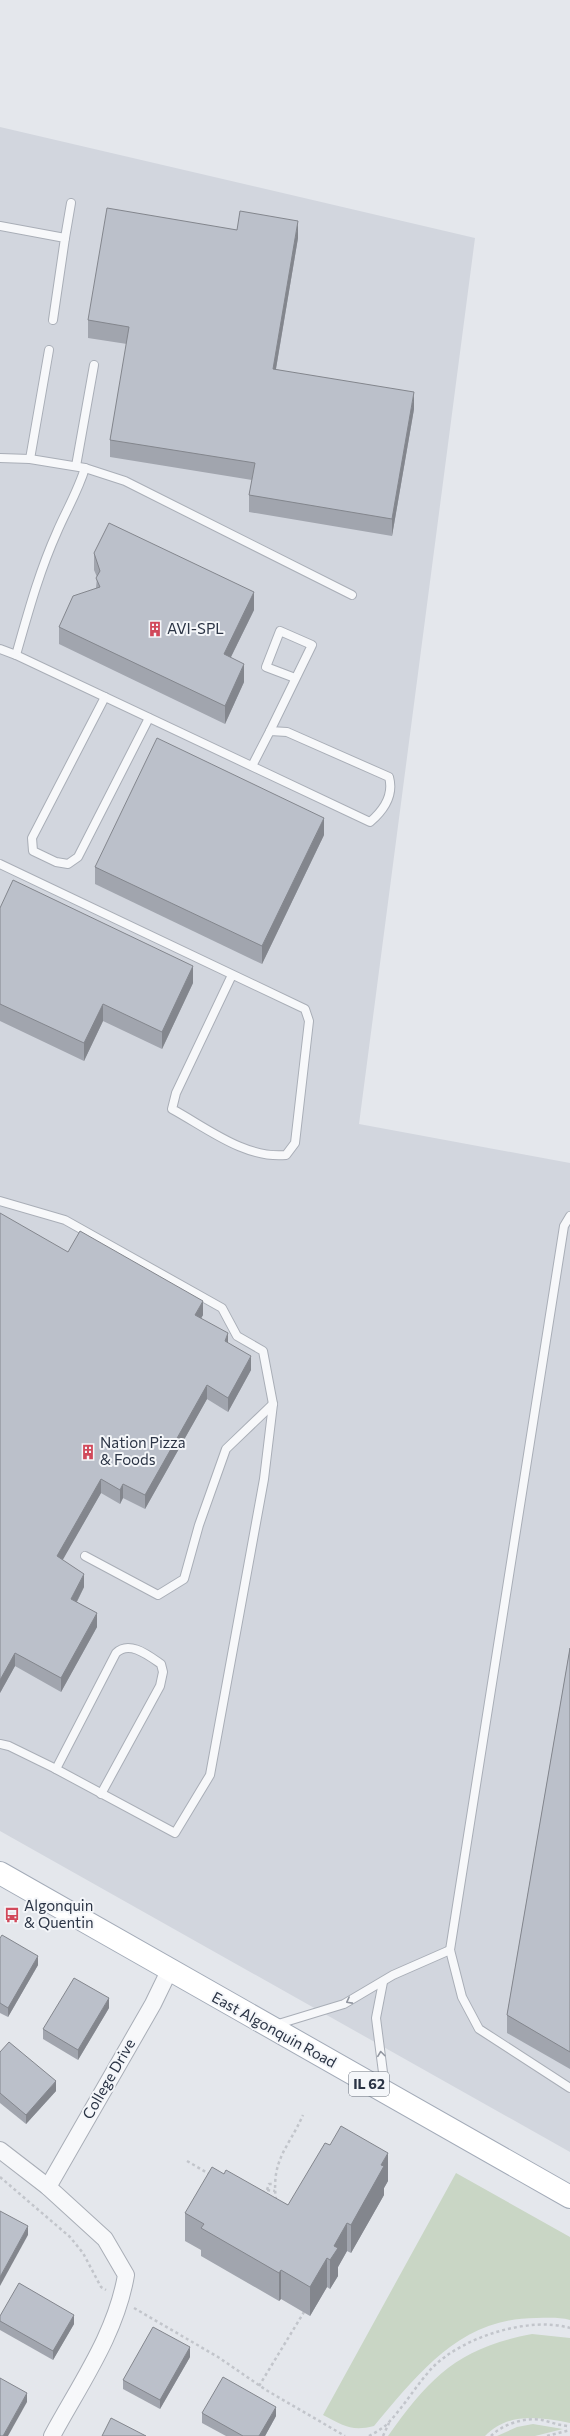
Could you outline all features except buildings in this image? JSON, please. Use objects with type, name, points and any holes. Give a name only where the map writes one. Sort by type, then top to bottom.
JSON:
[{"type":"main road","name":"East Algonquin Road","points":[[0,1873],[169,1971],[570,2197]]},
{"type":"street","name":"College Drive","points":[[48,2187],[153,2004],[169,1971]]},
{"type":"street","points":[[0,2150],[48,2187],[105,2239],[126,2275],[122,2301],[109,2334],[52,2436]]},
{"type":"lane","points":[[53,320],[71,204]]},
{"type":"lane","points":[[0,226],[65,238]]},
{"type":"lane","points":[[30,459],[49,350]]},
{"type":"lane","points":[[76,466],[94,365]]},
{"type":"lane","points":[[0,458],[30,459],[76,466],[125,482],[352,595]]},
{"type":"lane","points":[[16,655],[34,592],[56,533],[78,490],[85,468]]},
{"type":"lane","points":[[252,766],[294,678],[312,645],[280,631],[266,667],[294,678]]},
{"type":"lane","points":[[0,649],[16,655],[370,822],[381,812],[392,788],[389,777],[287,732],[270,731]]},
{"type":"lane","points":[[105,697],[32,838],[33,851],[56,862],[68,864],[78,857],[149,718]]},
{"type":"lane","points":[[0,864],[305,1009],[309,1022],[295,1143],[286,1155],[271,1156],[246,1150],[172,1109],[176,1093],[232,975]]},
{"type":"lane","points":[[0,1201],[65,1220],[222,1308],[237,1336],[263,1351],[273,1404],[264,1479],[210,1775],[175,1833],[56,1769],[9,1746],[0,1744]]},
{"type":"lane","points":[[570,1216],[564,1226],[450,1950],[462,1997],[479,2029],[570,2088]]},
{"type":"lane","points":[[86,1556],[158,1595],[184,1579],[199,1525],[226,1449],[273,1404]]},
{"type":"lane","points":[[56,1769],[116,1653],[122,1648],[128,1647],[150,1657],[161,1664],[163,1672],[160,1686],[101,1794]]},
{"type":"lane","points":[[268,2027],[344,2004],[383,1982],[450,1950]]},
{"type":"lane","points":[[383,1982],[376,2018],[386,2093]]},
{"type":"path","points":[[277,2206],[274,2184],[280,2157],[303,2115]]},
{"type":"path","points":[[187,2161],[214,2176]]},
{"type":"path","points":[[0,2177],[70,2237],[83,2253],[101,2287],[122,2301],[212,2353],[259,2386],[345,2436]]},
{"type":"path","points":[[258,2196],[267,2190],[269,2184],[274,2184]]},
{"type":"path","points":[[267,2190],[275,2191]]},
{"type":"path","points":[[259,2386],[304,2312]]},
{"type":"path","points":[[383,2436],[389,2423],[410,2394],[434,2366],[465,2344],[502,2330],[535,2325],[562,2326],[570,2328]]},
{"type":"path","points":[[492,2436],[510,2424],[527,2419],[541,2420],[570,2426]]},
{"type":"path","points":[[369,2436],[389,2423]]},
{"type":"path","points":[[547,2436],[570,2430]]},
{"type":"shaded area","points":[[0,127],[475,238],[359,1124],[570,1163],[570,2152],[0,1831]]},
{"type":"green space","points":[[456,2173],[570,2237],[570,2320],[558,2318],[536,2318],[509,2320],[485,2327],[463,2338],[443,2352],[425,2369],[374,2426],[366,2428],[353,2428],[323,2415]]},
{"type":"green space","points":[[532,2334],[570,2338],[570,2423],[547,2419],[525,2418],[504,2423],[494,2428],[485,2436],[388,2436],[418,2397],[448,2368],[465,2357],[484,2348],[506,2340]]},
{"type":"green space","points":[[533,2424],[563,2429],[535,2436],[497,2436],[517,2427]]},
{"type":"place","name":"AVI-SPL","points":[[155,629]]},
{"type":"place","name":"Nation Pizza & Foods","points":[[88,1452]]},
{"type":"place","name":"Algonquin & Quentin","points":[[12,1915]]}]
